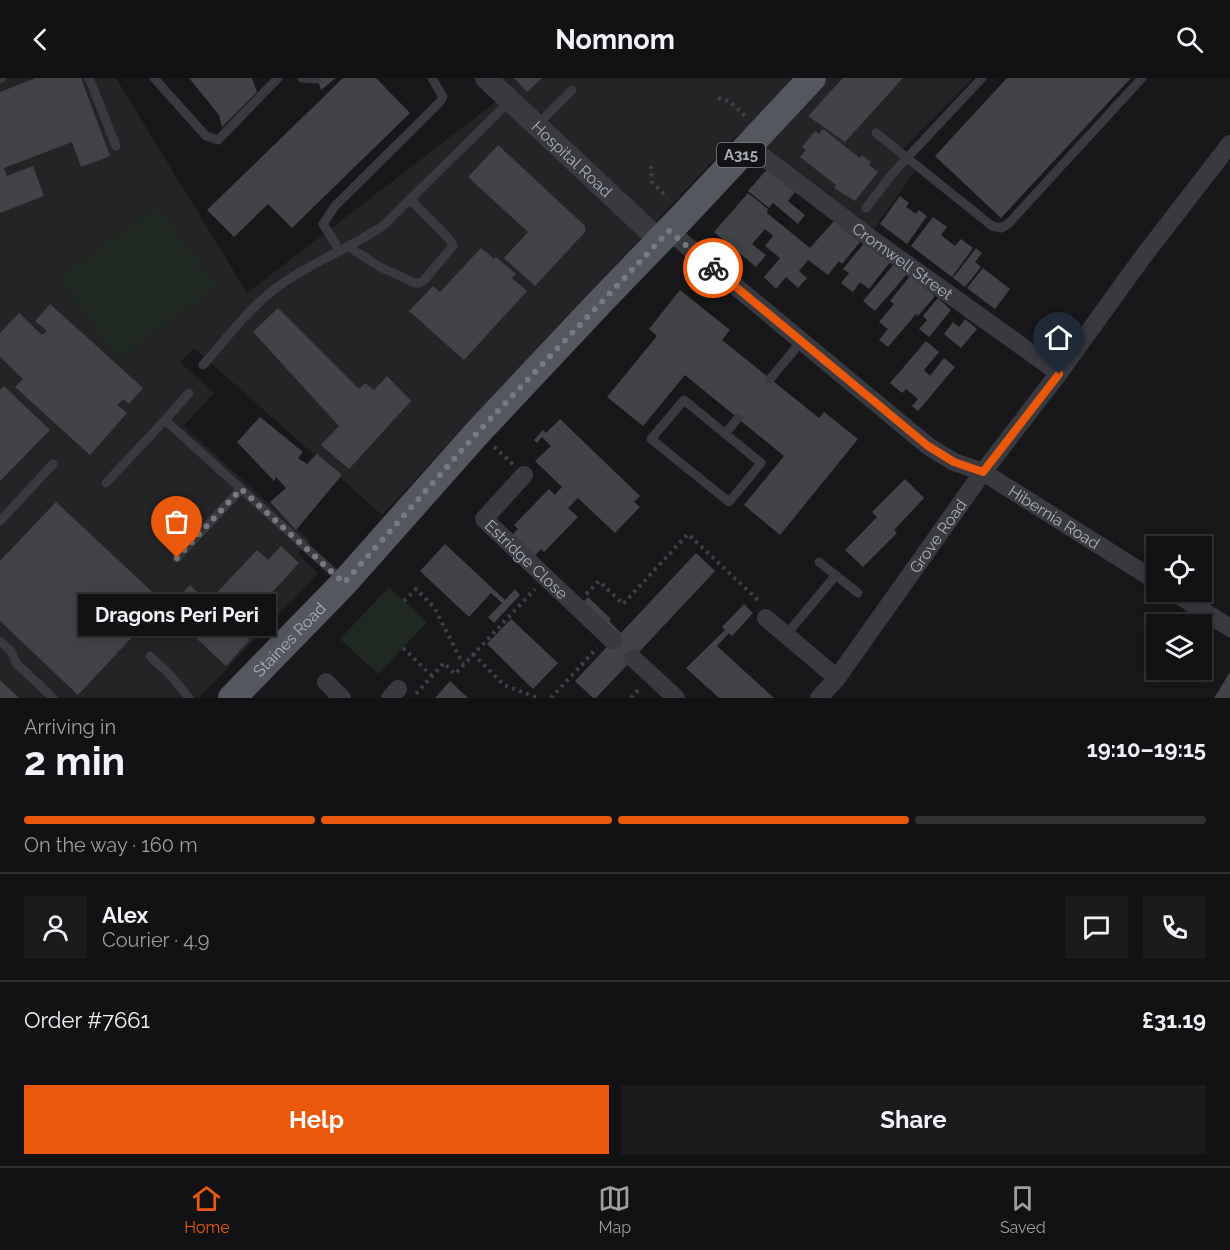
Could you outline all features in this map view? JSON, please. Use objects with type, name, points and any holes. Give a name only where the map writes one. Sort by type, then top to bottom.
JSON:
[{"type":"main road","name":"Staines Road","points":[[232,698],[344,583],[478,432],[812,78]]},
{"type":"street","name":"Hospital Road","points":[[486,78],[536,126],[671,229]]},
{"type":"street","name":"Cromwell Street","points":[[756,139],[869,237],[1059,374]]},
{"type":"street","name":"Grove Road","points":[[819,698],[837,678],[983,472],[1230,144]]},
{"type":"street","name":"Hibernia Road","points":[[671,229],[801,342],[928,446],[954,462],[983,472],[1146,575]]},
{"type":"street","name":"Estridge Close","points":[[524,475],[484,519],[611,638]]},
{"type":"street","points":[[1189,602],[1230,628]]},
{"type":"street","points":[[766,618],[837,678]]},
{"type":"street","points":[[633,658],[676,698]]},
{"type":"street","points":[[326,682],[342,698]]},
{"type":"lane","points":[[89,78],[116,146]]},
{"type":"lane","points":[[154,78],[206,136],[218,140],[278,78]]},
{"type":"lane","points":[[302,78],[317,79]]},
{"type":"lane","points":[[410,199],[450,240],[453,246],[420,283],[415,283],[344,249],[323,224],[335,206],[440,102],[443,97],[432,78]]},
{"type":"lane","points":[[866,208],[906,158],[982,78]]},
{"type":"lane","points":[[876,133],[992,226],[1001,228],[1008,224],[1142,78]]},
{"type":"lane","points":[[536,126],[572,90]]},
{"type":"lane","points":[[203,365],[261,300],[284,282],[384,225],[509,102]]},
{"type":"lane","points":[[770,379],[801,342]]},
{"type":"lane","points":[[106,483],[189,393]]},
{"type":"lane","points":[[684,400],[725,434],[761,463],[729,502],[651,439],[684,400]]},
{"type":"lane","points":[[725,434],[738,418]]},
{"type":"lane","points":[[165,420],[344,583]]},
{"type":"lane","points":[[0,521],[52,464]]},
{"type":"lane","points":[[177,558],[241,489]]},
{"type":"lane","points":[[819,561],[858,593]]},
{"type":"lane","points":[[786,635],[836,575]]},
{"type":"lane","points":[[0,641],[11,651],[16,663],[53,698]]},
{"type":"lane","points":[[150,656],[189,698]]},
{"type":"path","points":[[718,98],[729,101],[756,139]]},
{"type":"path","points":[[651,166],[652,182],[671,229]]},
{"type":"path","points":[[478,432],[524,475]]},
{"type":"path","points":[[576,606],[599,581],[623,604],[688,534],[771,612],[766,618]]},
{"type":"path","points":[[394,693],[401,685],[413,696],[444,663],[455,674],[546,578]]},
{"type":"path","points":[[404,601],[416,589],[434,607],[464,664]]},
{"type":"path","points":[[552,698],[611,638]]},
{"type":"path","points":[[403,648],[432,676]]},
{"type":"path","points":[[473,654],[504,685],[538,698]]},
{"type":"shaded area","points":[[0,78],[116,78],[247,293],[510,91],[498,78],[973,78],[899,153],[915,171],[872,232],[737,135],[382,515],[194,348],[180,362],[214,393],[184,426],[310,541],[298,554],[318,573],[199,698],[0,698]]},
{"type":"shaded area","points":[[158,205],[218,287],[118,360],[58,278]]},
{"type":"shaded area","points":[[389,587],[427,622],[378,674],[340,639]]},
{"type":"building","points":[[36,78],[81,78],[110,156],[81,167],[72,142],[4,168],[7,176],[33,166],[44,196],[0,213],[0,92]]},
{"type":"building","points":[[189,78],[252,78],[257,92],[222,127],[219,115]]},
{"type":"building","points":[[317,78],[336,78],[321,90]]},
{"type":"building","points":[[343,78],[376,78],[410,113],[292,228],[268,204],[234,237],[207,210]]},
{"type":"building","points":[[514,78],[542,78],[527,92]]},
{"type":"building","points":[[843,78],[903,78],[845,142],[808,116]]},
{"type":"building","points":[[1007,78],[1131,78],[1001,218],[935,156]]},
{"type":"building","points":[[823,129],[860,158],[862,155],[871,162],[869,165],[878,172],[855,201],[834,188],[836,185],[800,157],[806,150],[802,147],[815,131],[819,134]]},
{"type":"building","points":[[498,145],[585,226],[585,232],[535,286],[504,258],[528,232],[468,177]]},
{"type":"building","points":[[770,166],[798,188],[788,201],[805,215],[798,224],[773,203],[769,208],[748,191]]},
{"type":"building","points":[[748,193],[768,209],[767,213],[810,248],[834,221],[860,242],[842,264],[839,261],[828,275],[808,260],[799,271],[807,278],[798,288],[786,277],[776,289],[764,277],[780,258],[765,246],[773,236],[765,229],[752,244],[766,255],[756,267],[714,232]]},
{"type":"building","points":[[900,196],[909,203],[906,207],[916,214],[919,210],[927,216],[907,244],[880,224]]},
{"type":"building","points":[[933,217],[947,227],[941,235],[955,246],[961,239],[973,248],[952,277],[911,246]]},
{"type":"building","points":[[865,242],[891,261],[869,289],[860,282],[853,292],[841,283],[849,273],[843,269]]},
{"type":"building","points":[[481,248],[516,274],[512,278],[527,291],[464,360],[409,311],[433,286],[440,292]]},
{"type":"building","points":[[976,248],[982,253],[975,262],[981,267],[965,287],[953,278]]},
{"type":"building","points":[[894,264],[907,274],[875,311],[863,301]]},
{"type":"building","points":[[983,268],[1010,289],[995,309],[967,288]]},
{"type":"building","points":[[910,276],[935,296],[888,347],[879,340],[888,329],[879,322],[894,304],[890,301]]},
{"type":"building","points":[[680,290],[730,330],[722,340],[819,418],[824,412],[858,439],[780,535],[744,505],[784,456],[685,375],[643,426],[607,397],[657,336],[649,329]]},
{"type":"building","points":[[938,298],[951,310],[929,337],[919,329],[927,320],[923,316]]},
{"type":"building","points":[[50,304],[143,388],[129,404],[123,399],[117,405],[127,413],[90,455],[15,387],[23,379],[0,357],[0,333],[19,313],[42,335],[47,331],[35,321]]},
{"type":"building","points":[[278,308],[359,389],[365,383],[374,390],[387,376],[411,401],[349,469],[321,445],[339,426],[253,332]]},
{"type":"building","points":[[965,319],[977,329],[961,348],[944,334],[953,322],[959,327]]},
{"type":"building","points":[[926,341],[939,352],[924,370],[930,376],[944,358],[955,367],[918,411],[912,406],[918,399],[906,389],[902,393],[890,383]]},
{"type":"building","points":[[4,386],[50,430],[0,481],[0,390]]},
{"type":"building","points":[[260,417],[303,452],[298,458],[307,464],[317,454],[342,475],[296,530],[270,502],[286,488],[276,477],[274,481],[237,442]]},
{"type":"building","points":[[560,419],[640,496],[634,502],[640,507],[615,533],[578,498],[568,508],[578,517],[544,552],[541,549],[532,559],[510,537],[518,529],[514,525],[549,489],[555,495],[562,487],[535,461],[551,446],[542,437],[537,443],[534,440],[543,430],[546,433]]},
{"type":"building","points":[[905,479],[924,498],[894,530],[897,533],[863,567],[845,550],[877,517],[872,512]]},
{"type":"building","points":[[56,502],[164,603],[78,695],[0,621],[0,561]]},
{"type":"building","points":[[445,544],[505,600],[515,589],[520,595],[494,623],[488,617],[502,603],[491,593],[469,617],[420,571]]},
{"type":"building","points":[[281,546],[299,563],[238,629],[250,640],[226,666],[166,610],[190,585],[208,602],[257,550],[268,560]]},
{"type":"building","points":[[696,553],[715,571],[596,698],[593,698],[575,681],[618,635],[581,605],[588,597],[611,619],[609,621],[621,633]]},
{"type":"building","points":[[744,604],[753,613],[732,636],[729,633],[717,646],[774,698],[719,698],[686,668],[725,630],[722,627]]},
{"type":"building","points":[[511,619],[558,663],[533,689],[487,644]]},
{"type":"building","points":[[1230,672],[1230,698],[1214,698]]},
{"type":"building","points":[[0,680],[19,698],[0,698]]},
{"type":"building","points":[[450,681],[468,698],[435,698]]},
{"type":"way so far","points":[[177,558],[241,489],[344,583],[478,432],[669,231],[713,268]]},
{"type":"place","name":"Dragons Peri Peri","points":[[177,558]]},
{"type":"route","points":[[713,268],[928,446],[954,462],[983,472],[1059,374]]}]
